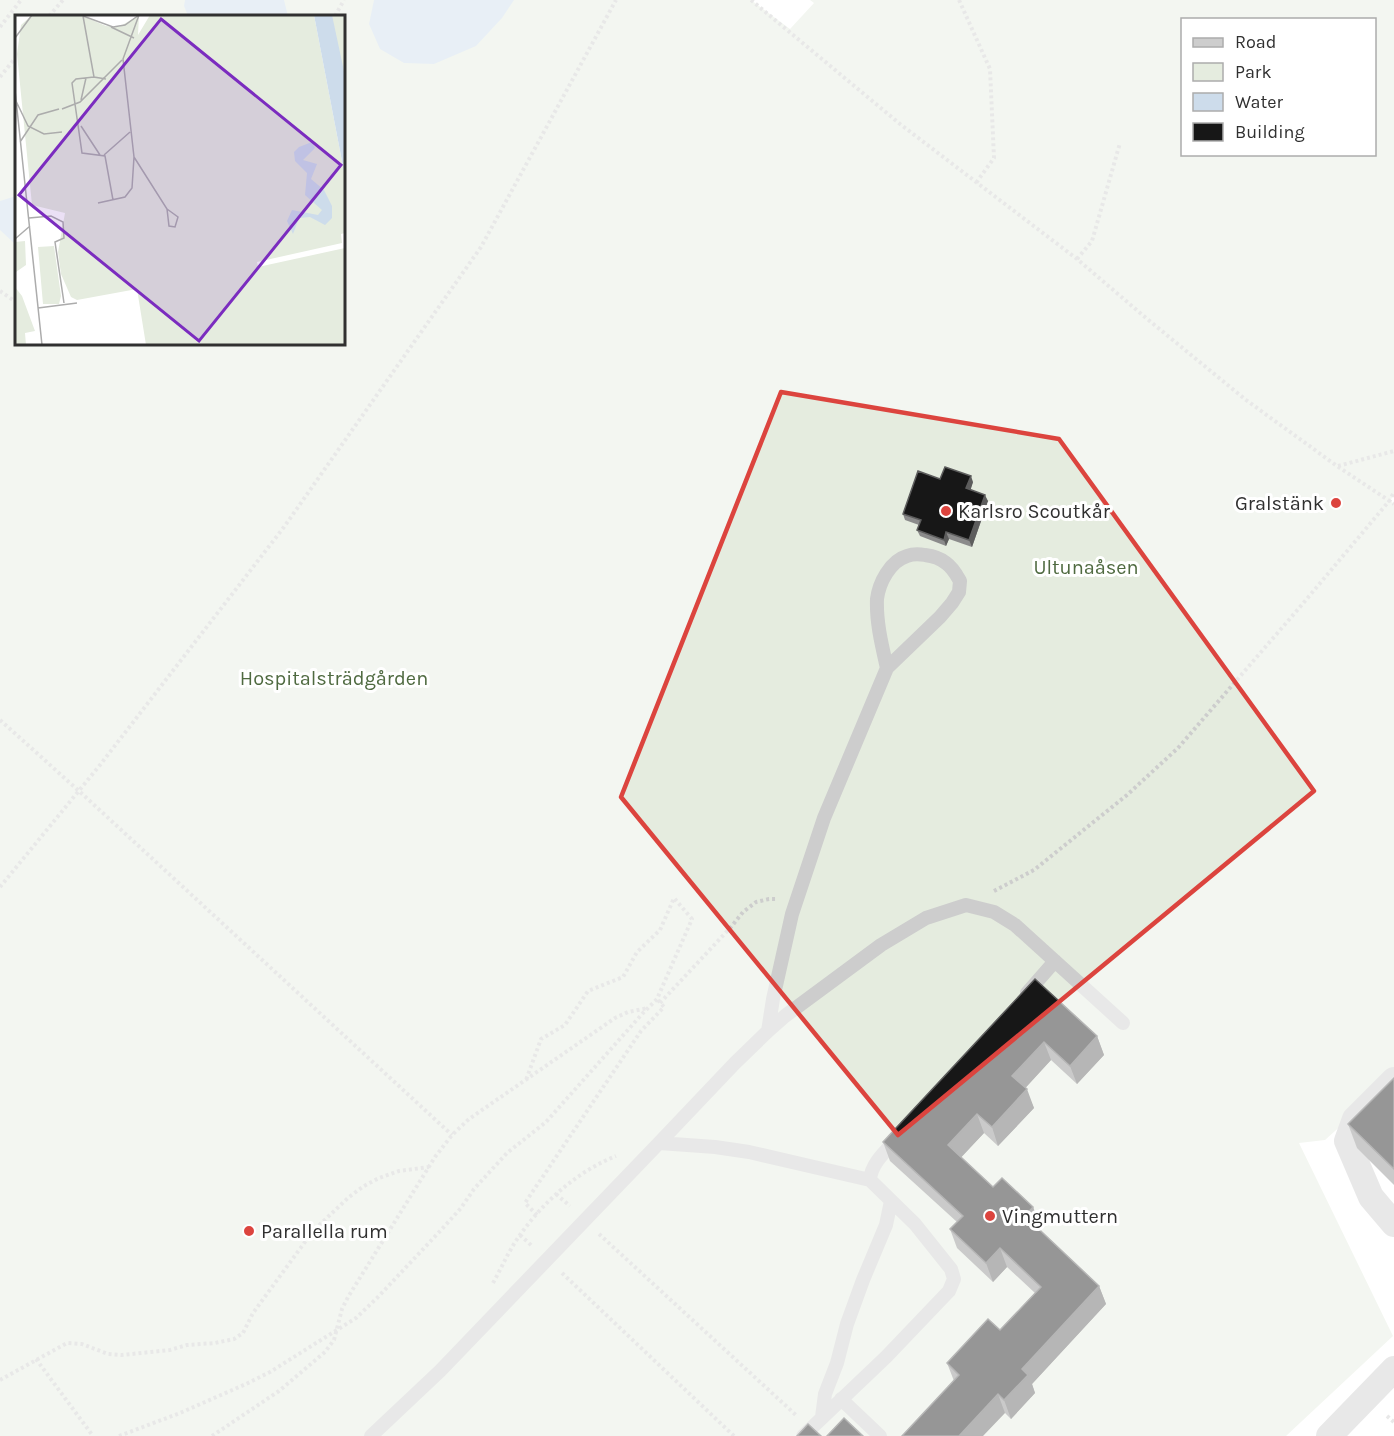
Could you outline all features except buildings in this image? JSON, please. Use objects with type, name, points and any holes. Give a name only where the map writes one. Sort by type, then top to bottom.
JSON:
[{"type":"street","points":[[1394,1080],[1355,1119],[1347,1141],[1371,1197],[1394,1224]]},
{"type":"street","points":[[1329,1436],[1394,1369]]},
{"type":"lane","points":[[768,1031],[773,999],[796,902],[824,818],[887,668],[940,617],[959,592],[960,581],[952,568],[944,561],[933,556],[908,555],[897,560],[881,583],[877,600],[879,627],[887,668]]},
{"type":"lane","points":[[371,1436],[440,1371],[720,1078],[768,1031],[881,945],[926,918],[966,905],[994,912],[1015,925],[1123,1023]]},
{"type":"lane","points":[[1016,1005],[1055,961]]},
{"type":"lane","points":[[870,1180],[870,1172],[874,1165],[906,1129]]},
{"type":"lane","points":[[657,1146],[716,1147],[748,1152],[870,1180],[915,1224],[951,1269],[954,1279],[949,1291],[886,1357],[807,1432]]},
{"type":"lane","points":[[822,1417],[825,1394],[837,1363],[847,1324],[886,1225],[891,1201]]},
{"type":"lane","points":[[841,1399],[880,1436]]},
{"type":"path","points":[[0,27],[21,0]]},
{"type":"path","points":[[50,15],[63,0]]},
{"type":"path","points":[[336,15],[344,0]]},
{"type":"path","points":[[0,887],[79,791],[284,527],[481,247],[616,0]]},
{"type":"path","points":[[751,0],[900,124],[1077,259],[1246,400],[1337,466],[1392,502]]},
{"type":"path","points":[[958,0],[990,69],[994,158],[976,183]]},
{"type":"path","points":[[0,77],[15,58]]},
{"type":"path","points":[[1077,259],[1092,241],[1120,143]]},
{"type":"path","points":[[0,291],[15,301]]},
{"type":"path","points":[[1337,466],[1394,451]]},
{"type":"path","points":[[966,905],[1034,870],[1127,795],[1178,748],[1392,502],[1394,492]]},
{"type":"path","points":[[0,720],[452,1135]]},
{"type":"path","points":[[526,1080],[542,1039],[565,1025],[588,991],[623,977],[637,952],[660,930],[674,898],[692,919],[659,1001]]},
{"type":"path","points":[[119,1436],[180,1413],[246,1384],[270,1372],[356,1318],[461,1208],[474,1189],[507,1153],[546,1122],[649,1008],[659,1001],[743,912],[756,902],[769,899],[796,902]]},
{"type":"path","points":[[537,1215],[525,1203],[641,1031],[664,1007],[659,1001]]},
{"type":"path","points":[[212,1436],[279,1391],[325,1352],[334,1340],[342,1309],[348,1297],[394,1220],[452,1135],[469,1119],[615,1018],[628,1012],[649,1008]]},
{"type":"path","points":[[486,1322],[491,1287],[514,1244],[555,1195],[591,1168],[628,1152],[657,1146]]},
{"type":"path","points":[[0,1380],[67,1343],[82,1344],[108,1354],[122,1355],[170,1350],[187,1344],[215,1343],[234,1339],[243,1333],[253,1312],[313,1231],[349,1197],[379,1178],[399,1171],[429,1167]]},
{"type":"path","points":[[585,1220],[807,1432]]},
{"type":"path","points":[[547,1259],[734,1436]]},
{"type":"path","points":[[36,1359],[93,1436]]},
{"type":"path","points":[[1387,1416],[1394,1422]]},
{"type":"highlighted area","points":[[781,392],[1059,439],[1314,791],[898,1135],[621,797]]},
{"type":"green space","points":[[0,0],[751,0],[790,29],[814,3],[810,0],[1394,0],[1394,496],[1390,500],[1394,504],[1394,1078],[1325,1140],[1299,1143],[1393,1336],[1286,1436],[0,1436]]},
{"type":"water","points":[[185,0],[284,0],[288,15],[188,15],[184,6]]},
{"type":"water","points":[[374,0],[514,0],[502,18],[476,46],[434,64],[404,63],[380,49],[369,24]]},
{"type":"water","points":[[15,196],[15,244],[0,230],[0,201]]},
{"type":"place","name":"Gralstänk","points":[[1336,503]]},
{"type":"place","name":"Karlsro Scoutkår","points":[[946,511]]},
{"type":"place","name":"Vingmuttern","points":[[990,1216]]},
{"type":"place","name":"Parallella rum","points":[[249,1231]]},
{"type":"park label","name":"Ultunaåsen","points":[[1086,567]]},
{"type":"park label","name":"Hospitalsträdgården","points":[[334,678]]}]
